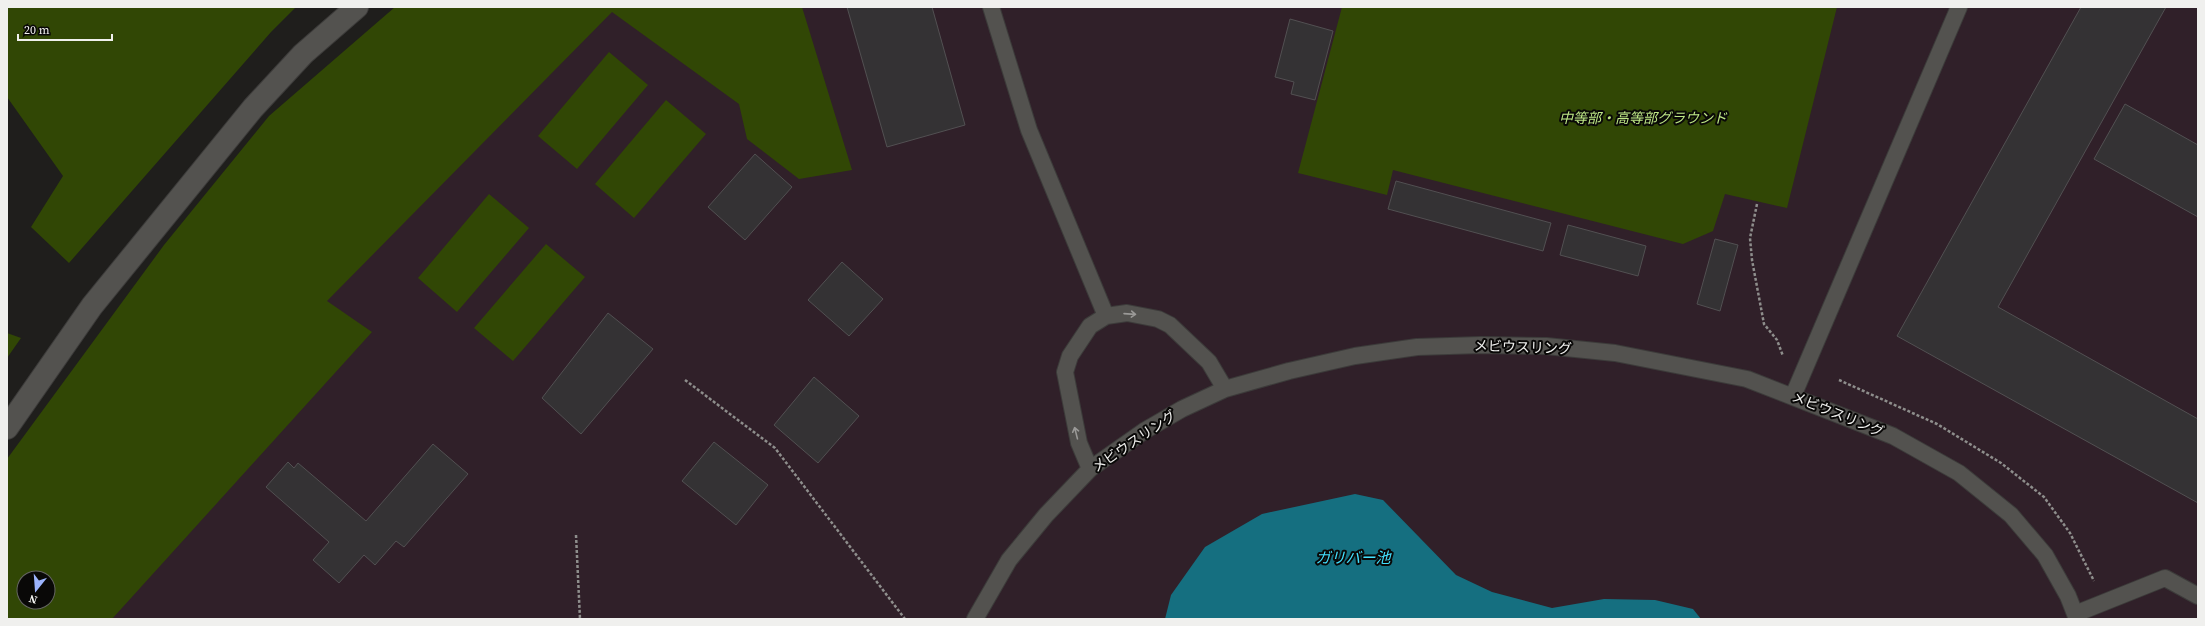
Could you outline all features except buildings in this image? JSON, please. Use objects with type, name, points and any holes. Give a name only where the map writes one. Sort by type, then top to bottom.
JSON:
[{"type":"street","points":[[7,428],[92,306],[253,108],[303,54],[357,7]]},
{"type":"lane","points":[[991,7],[1029,130],[1106,316]]},
{"type":"lane","points":[[1793,396],[1959,7]]},
{"type":"lane","points":[[1090,469],[1079,443],[1065,372],[1070,356],[1090,326],[1106,316],[1127,313],[1158,319],[1170,324],[1209,362],[1225,389]]},
{"type":"lane","name":"メビウスリング","points":[[975,619],[1009,560],[1046,515],[1090,469],[1144,430],[1182,409],[1225,389],[1289,371],[1348,358],[1417,347],[1546,346],[1615,353],[1747,379],[1893,436],[1959,473],[2011,515],[2045,555],[2068,596],[2076,616]]},
{"type":"lane","points":[[2076,616],[2165,578],[2198,596]]},
{"type":"path","points":[[1757,204],[1750,238],[1752,260],[1764,324],[1777,340],[1784,357]]},
{"type":"path","points":[[684,380],[775,448],[905,619]]},
{"type":"path","points":[[576,535],[580,619]]},
{"type":"shaded area","points":[[434,7],[2198,7],[2198,619],[7,619],[7,479]]},
{"type":"green space","points":[[7,7],[296,7],[271,32],[69,263],[31,227],[63,176],[7,97]]},
{"type":"green space","points":[[395,7],[802,7],[852,170],[799,179],[747,139],[739,104],[612,12],[327,301],[372,332],[112,619],[7,619],[7,459],[164,245],[269,116]]},
{"type":"green space","name":"中等部・高等部グラウンド","points":[[1342,7],[1837,7],[1787,208],[1725,194],[1713,231],[1683,244],[1393,170],[1387,195],[1298,173]]},
{"type":"green space","points":[[609,52],[648,85],[577,169],[538,136]]},
{"type":"green space","points":[[666,100],[706,134],[634,218],[595,184]]},
{"type":"green space","points":[[489,194],[529,228],[457,312],[418,278]]},
{"type":"green space","points":[[546,244],[585,277],[513,361],[474,328]]},
{"type":"green space","points":[[7,333],[21,338],[7,358]]},
{"type":"water","name":"ガリバー池","points":[[1355,494],[1383,500],[1456,575],[1492,592],[1552,608],[1604,599],[1655,600],[1693,609],[1701,619],[1165,619],[1171,595],[1205,547],[1262,514]]}]
